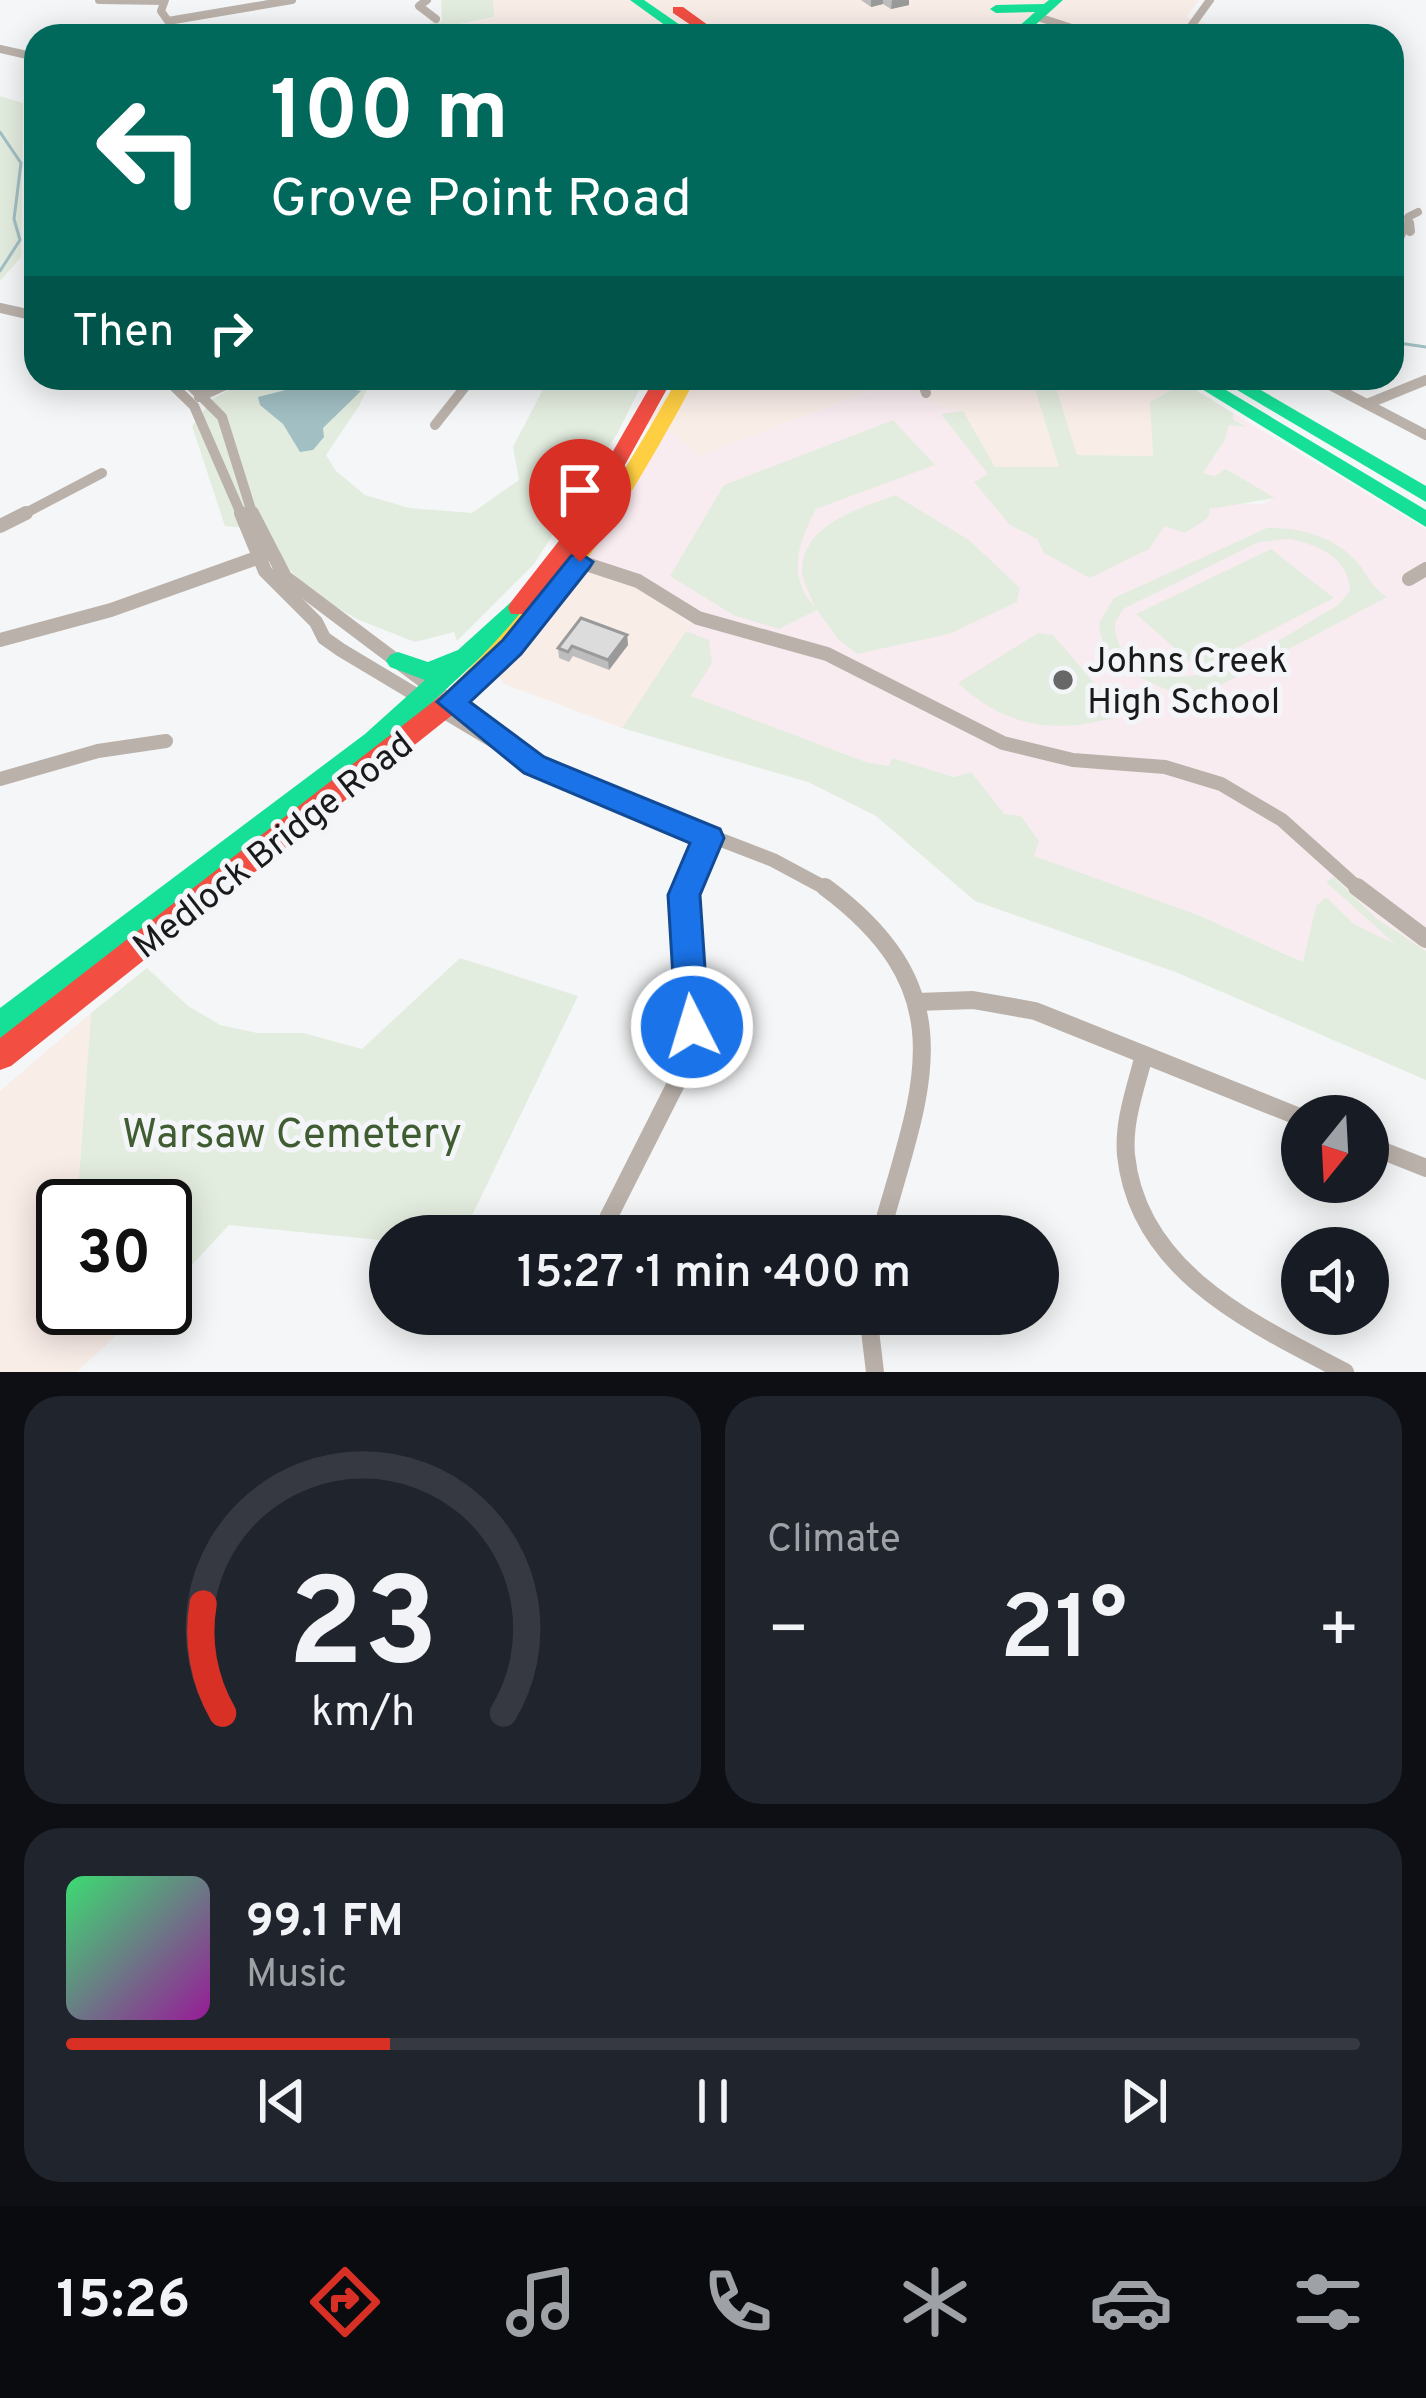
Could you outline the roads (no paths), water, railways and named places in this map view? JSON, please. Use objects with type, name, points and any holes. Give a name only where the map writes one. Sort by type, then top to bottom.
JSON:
[{"type":"highway","points":[[636,0],[671,24]]},
{"type":"highway","points":[[663,0],[698,24]]},
{"type":"highway","points":[[1042,19],[1067,19],[1076,24]]},
{"type":"highway","name":"Medlock Bridge Road","points":[[398,661],[429,672],[448,667],[531,580],[568,561],[658,390]]},
{"type":"highway","name":"Medlock Bridge Road","points":[[0,1056],[437,702],[624,494],[680,390]]},
{"type":"highway","points":[[1212,390],[1426,520]]},
{"type":"highway","points":[[1247,390],[1426,495]]},
{"type":"highway","name":"Medlock Bridge Road","points":[[0,1026],[437,702]]},
{"type":"street","points":[[99,0],[165,0],[161,10],[170,24]]},
{"type":"street","points":[[168,21],[292,0]]},
{"type":"street","points":[[427,0],[419,6],[436,19]]},
{"type":"street","points":[[1404,239],[1409,236],[1408,217],[1422,213]]},
{"type":"street","points":[[183,390],[195,398]]},
{"type":"street","points":[[190,390],[265,555],[310,599],[369,636],[437,702]]},
{"type":"street","points":[[195,398],[213,390]]},
{"type":"street","points":[[436,425],[463,390]]},
{"type":"street","points":[[1340,390],[1426,435]]},
{"type":"street","points":[[1367,404],[1401,390]]},
{"type":"street","points":[[0,526],[102,473]]},
{"type":"street","points":[[0,640],[111,610],[265,555]]},
{"type":"street","points":[[265,555],[265,571],[316,622],[324,638],[437,702],[534,765],[808,875],[848,899],[892,946],[917,1002],[923,1038],[921,1075],[885,1215]]},
{"type":"street","points":[[568,561],[638,581],[698,618],[827,654],[1004,743],[1073,760],[1165,766],[1220,784],[1282,820],[1369,897],[1426,939]]},
{"type":"street","points":[[1409,579],[1426,569]]},
{"type":"street","points":[[0,779],[98,751],[166,740]]},
{"type":"street","points":[[609,1215],[690,1056],[684,895],[692,866],[709,838]]},
{"type":"street","points":[[917,1002],[973,1000],[1013,1005],[1281,1110]]},
{"type":"street","points":[[1144,1055],[1128,1119],[1126,1151],[1135,1196],[1156,1239],[1184,1274],[1221,1305],[1345,1372]]},
{"type":"street","points":[[1389,1153],[1426,1168]]},
{"type":"street","points":[[871,1335],[875,1372]]},
{"type":"water","points":[[286,390],[361,391],[323,428],[324,437],[313,450],[300,452],[258,397]]},
{"type":"waterway","points":[[0,132],[21,163],[14,219],[20,240],[0,271]]},
{"type":"waterway","points":[[1404,344],[1426,347]]},
{"type":"place","name":"Johns Creek High School","points":[[1063,680]]},
{"type":"park label","name":"Warsaw Cemetery","points":[[292,1132]]}]
